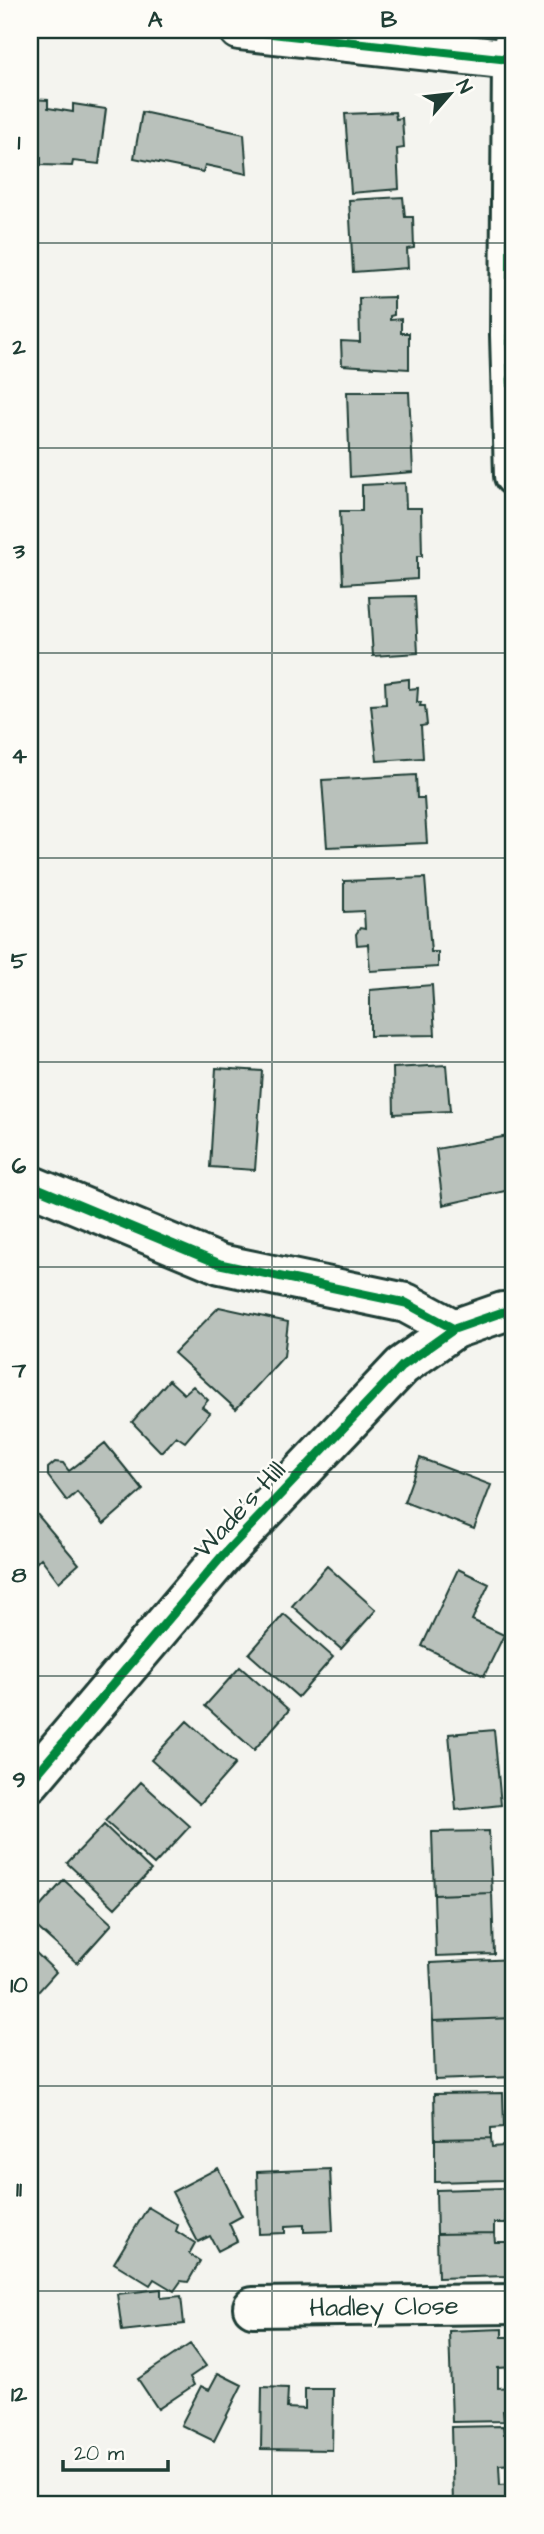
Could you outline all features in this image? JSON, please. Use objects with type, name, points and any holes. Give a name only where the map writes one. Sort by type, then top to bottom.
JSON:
[{"type":"street","points":[[239,30],[513,51],[510,335],[514,476]]},
{"type":"street","points":[[30,1185],[220,1264],[406,1303],[454,1329]]},
{"type":"street","name":"Wade's Hill","points":[[30,1782],[223,1555],[402,1366],[454,1329],[503,1312],[514,1312]]},
{"type":"street","name":"Hadley Close","points":[[253,2307],[514,2304]]},
{"type":"building","points":[[30,99],[48,100],[48,108],[73,112],[73,104],[106,109],[99,164],[73,161],[72,166],[41,165],[41,157],[30,157]]},
{"type":"building","points":[[142,112],[244,134],[247,174],[205,165],[203,172],[134,158]]},
{"type":"building","points":[[395,112],[396,119],[402,118],[404,148],[397,149],[399,189],[351,193],[345,114]]},
{"type":"building","points":[[403,197],[405,217],[413,217],[414,248],[407,249],[408,268],[353,272],[349,200]]},
{"type":"building","points":[[394,297],[394,315],[390,316],[390,320],[401,319],[401,333],[409,333],[409,369],[342,365],[341,341],[360,342],[359,298]]},
{"type":"building","points":[[347,392],[409,392],[413,472],[350,477]]},
{"type":"building","points":[[405,483],[406,508],[421,508],[422,556],[417,556],[417,579],[343,584],[340,511],[362,511],[362,485]]},
{"type":"building","points":[[415,596],[418,653],[373,656],[369,597]]},
{"type":"building","points":[[409,679],[409,689],[418,688],[417,702],[421,702],[420,706],[425,706],[427,725],[421,726],[423,758],[377,761],[371,705],[386,704],[385,682]]},
{"type":"building","points":[[416,775],[417,798],[424,798],[427,843],[327,847],[322,780]]},
{"type":"building","points":[[425,878],[431,952],[438,952],[438,967],[370,971],[368,944],[357,945],[356,934],[360,928],[365,929],[364,911],[344,912],[344,881]]},
{"type":"building","points":[[432,985],[435,1035],[370,1036],[370,990]]},
{"type":"building","points":[[446,1065],[450,1111],[394,1114],[393,1068]]},
{"type":"building","points":[[216,1068],[262,1071],[255,1170],[210,1167]]},
{"type":"building","points":[[514,1135],[514,1189],[443,1205],[436,1149]]},
{"type":"building","points":[[219,1307],[288,1322],[284,1356],[236,1409],[174,1353]]},
{"type":"building","points":[[169,1380],[184,1394],[193,1386],[208,1400],[202,1407],[210,1413],[185,1442],[176,1436],[161,1452],[132,1422]]},
{"type":"building","points":[[105,1443],[143,1490],[104,1524],[77,1492],[67,1501],[48,1476],[48,1468],[55,1462],[63,1463],[69,1471]]},
{"type":"building","points":[[420,1458],[491,1485],[474,1529],[404,1502]]},
{"type":"building","points":[[36,1513],[79,1564],[59,1582],[41,1558],[30,1569],[30,1519]]},
{"type":"building","points":[[327,1566],[376,1610],[341,1649],[292,1606]]},
{"type":"building","points":[[458,1569],[489,1584],[472,1620],[504,1635],[484,1676],[422,1646]]},
{"type":"building","points":[[284,1614],[333,1657],[298,1697],[249,1654]]},
{"type":"building","points":[[240,1667],[289,1710],[254,1750],[205,1706]]},
{"type":"building","points":[[187,1721],[235,1764],[200,1804],[151,1760]]},
{"type":"building","points":[[494,1730],[501,1805],[456,1810],[449,1734]]},
{"type":"building","points":[[141,1782],[190,1826],[154,1865],[105,1821]]},
{"type":"building","points":[[104,1825],[151,1870],[115,1908],[67,1863]]},
{"type":"building","points":[[489,1831],[492,1893],[434,1895],[432,1832]]},
{"type":"building","points":[[64,1880],[112,1924],[77,1963],[30,1921]]},
{"type":"building","points":[[492,1893],[494,1954],[436,1956],[434,1895]]},
{"type":"building","points":[[30,1947],[56,1972],[30,2001]]},
{"type":"building","points":[[514,1959],[514,2018],[433,2021],[430,1963]]},
{"type":"building","points":[[514,2018],[514,2077],[435,2080],[433,2021]]},
{"type":"building","points":[[503,2093],[504,2127],[491,2128],[491,2138],[435,2139],[434,2094]]},
{"type":"building","points":[[491,2138],[492,2147],[504,2146],[505,2180],[435,2182],[435,2139]]},
{"type":"building","points":[[218,2168],[242,2216],[229,2223],[237,2241],[218,2251],[210,2236],[198,2242],[172,2192]]},
{"type":"building","points":[[330,2169],[333,2231],[304,2232],[304,2225],[285,2226],[285,2233],[259,2234],[257,2172]]},
{"type":"building","points":[[505,2188],[506,2223],[494,2223],[494,2233],[437,2234],[436,2190]]},
{"type":"building","points":[[148,2207],[178,2225],[176,2231],[195,2243],[189,2254],[200,2261],[188,2282],[181,2281],[174,2291],[154,2279],[150,2285],[114,2263]]},
{"type":"building","points":[[494,2233],[495,2242],[507,2242],[507,2276],[438,2278],[437,2234]]},
{"type":"building","points":[[161,2289],[161,2298],[181,2296],[184,2324],[122,2331],[117,2294]]},
{"type":"building","points":[[502,2329],[502,2337],[512,2337],[513,2367],[498,2368],[498,2388],[511,2387],[512,2411],[503,2411],[504,2421],[452,2422],[449,2331]]},
{"type":"building","points":[[190,2344],[206,2366],[190,2377],[194,2385],[158,2409],[138,2379]]},
{"type":"building","points":[[218,2373],[242,2385],[214,2441],[181,2425],[201,2386],[209,2390]]},
{"type":"building","points":[[262,2387],[288,2388],[287,2408],[305,2409],[305,2389],[333,2389],[332,2450],[261,2449]]},
{"type":"building","points":[[503,2426],[504,2434],[513,2433],[514,2464],[499,2465],[500,2485],[513,2484],[513,2504],[453,2504],[451,2427]]},
{"type":"cycle path","points":[[239,30],[514,60]]},
{"type":"cycle path","points":[[514,41],[510,335],[514,476]]},
{"type":"cycle path","points":[[30,1185],[220,1264],[406,1303],[454,1329]]},
{"type":"cycle path","points":[[30,1782],[223,1555],[402,1366],[454,1329],[503,1312],[514,1312]]}]
